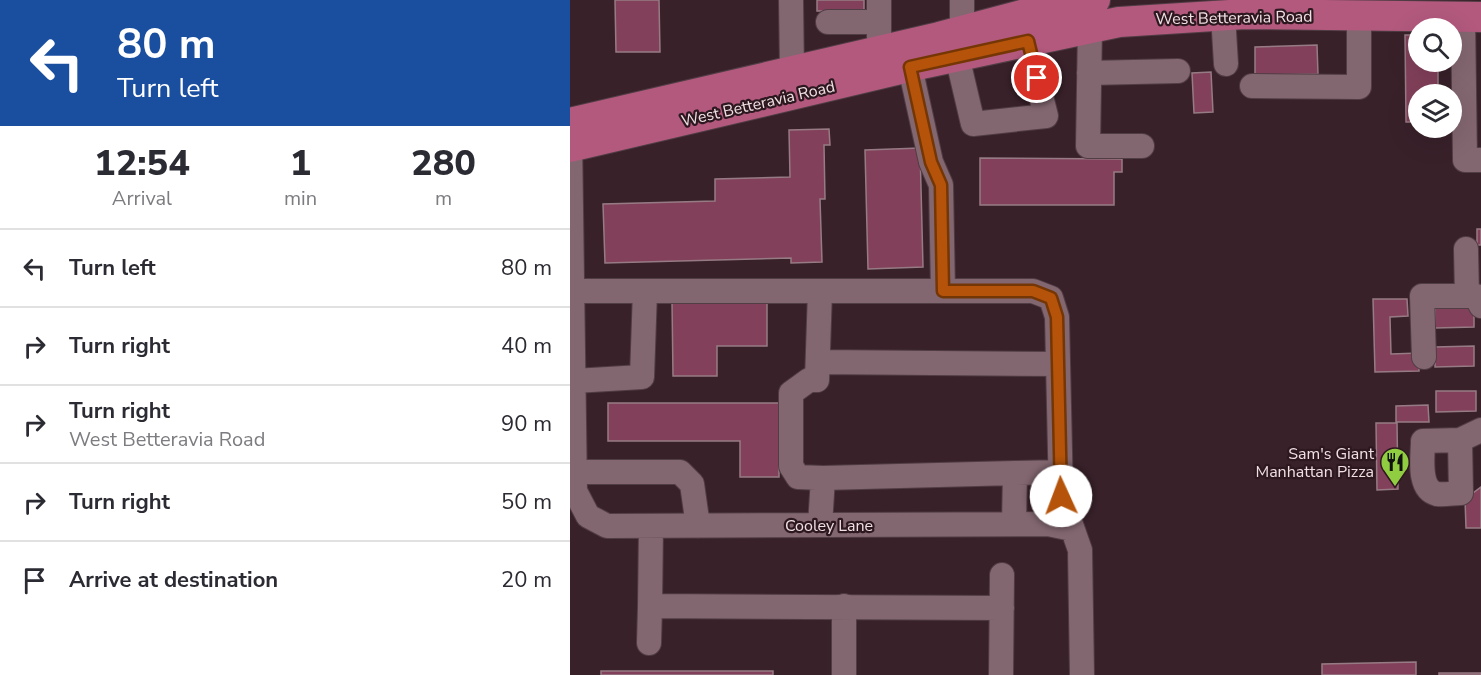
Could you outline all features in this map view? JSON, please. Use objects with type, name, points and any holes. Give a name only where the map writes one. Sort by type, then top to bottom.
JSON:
[{"type":"main road","name":"West Betteravia Road","points":[[570,147],[910,67],[960,44],[1028,18],[1092,14],[1140,19],[1223,15],[1472,17]]},
{"type":"main road","name":"West Betteravia Road","points":[[570,123],[879,51],[960,44]]},
{"type":"street","points":[[791,0],[792,72]]},
{"type":"street","points":[[962,0],[960,44],[972,124],[1046,116],[1028,18]]},
{"type":"street","points":[[828,22],[879,11],[879,51]]},
{"type":"street","points":[[1092,14],[1088,146],[1142,146]]},
{"type":"street","points":[[1223,15],[1226,64]]},
{"type":"street","points":[[1252,86],[1359,87],[1359,15]]},
{"type":"street","points":[[1472,17],[1473,99],[1465,160],[1481,160]]},
{"type":"street","points":[[910,67],[931,162],[941,185],[943,291]]},
{"type":"street","points":[[1089,73],[1178,72]]},
{"type":"street","points":[[570,138],[575,472],[680,472],[692,484],[698,526]]},
{"type":"street","points":[[1424,357],[1422,296],[1474,301],[1466,249]]},
{"type":"street","points":[[573,291],[1033,291],[1051,298],[1057,317],[1061,496],[1080,550],[1082,675]]},
{"type":"street","points":[[574,381],[642,377],[645,291]]},
{"type":"street","points":[[818,371],[819,291]]},
{"type":"street","points":[[1058,364],[818,371],[791,393],[791,466],[798,477],[823,478],[1060,472]]},
{"type":"street","name":"Cooley Lane","points":[[575,472],[575,490],[588,516],[607,526],[1047,524],[1072,529]]},
{"type":"street","points":[[1014,524],[1015,473]]},
{"type":"street","points":[[820,525],[823,478]]},
{"type":"street","points":[[649,643],[651,526]]},
{"type":"street","points":[[1001,675],[1002,575]]},
{"type":"street","points":[[650,606],[1002,608]]},
{"type":"street","points":[[844,606],[844,675]]},
{"type":"building","points":[[615,0],[659,0],[660,52],[616,52]]},
{"type":"building","points":[[817,0],[864,0],[864,11],[817,11]]},
{"type":"building","points":[[1405,35],[1408,35],[1408,72],[1438,72],[1438,84],[1408,84],[1408,122],[1406,122]]},
{"type":"building","points":[[1317,45],[1318,74],[1255,75],[1255,47]]},
{"type":"building","points":[[1211,72],[1213,112],[1194,113],[1192,73]]},
{"type":"building","points":[[829,129],[830,145],[824,145],[825,199],[820,199],[822,262],[791,263],[791,258],[605,263],[603,204],[715,201],[715,179],[790,177],[789,130]]},
{"type":"building","points":[[920,148],[923,267],[868,269],[865,150]]},
{"type":"building","points":[[980,158],[1122,159],[1122,172],[1114,172],[1114,205],[980,205]]},
{"type":"building","points":[[1477,229],[1481,229],[1481,245],[1477,245]]},
{"type":"building","points":[[1373,299],[1407,299],[1408,316],[1390,317],[1391,354],[1419,353],[1419,371],[1375,372]]},
{"type":"building","points":[[767,300],[767,346],[717,346],[717,376],[673,376],[672,301]]},
{"type":"building","points":[[1435,308],[1474,308],[1474,327],[1435,328]]},
{"type":"building","points":[[1474,346],[1474,366],[1435,367],[1435,347]]},
{"type":"building","points":[[1436,391],[1476,391],[1476,411],[1436,412]]},
{"type":"building","points":[[608,403],[779,403],[779,477],[740,477],[740,441],[608,441]]},
{"type":"building","points":[[1428,405],[1429,422],[1396,422],[1396,406]]},
{"type":"building","points":[[1376,423],[1397,423],[1398,489],[1377,490]]},
{"type":"building","points":[[1481,487],[1481,528],[1466,528],[1465,499]]},
{"type":"building","points":[[1416,662],[1416,675],[1322,675],[1322,664]]},
{"type":"building","points":[[601,671],[773,671],[773,675],[601,675]]},
{"type":"building","points":[[1439,673],[1481,673],[1481,675],[1439,675]]},
{"type":"place","name":"Sam's Giant Manhattan Pizza","points":[[1395,488]]},
{"type":"route","points":[[1037,78],[1028,41],[910,67],[931,162],[941,185],[943,291],[1033,291],[1051,298],[1057,317],[1061,496]]}]
